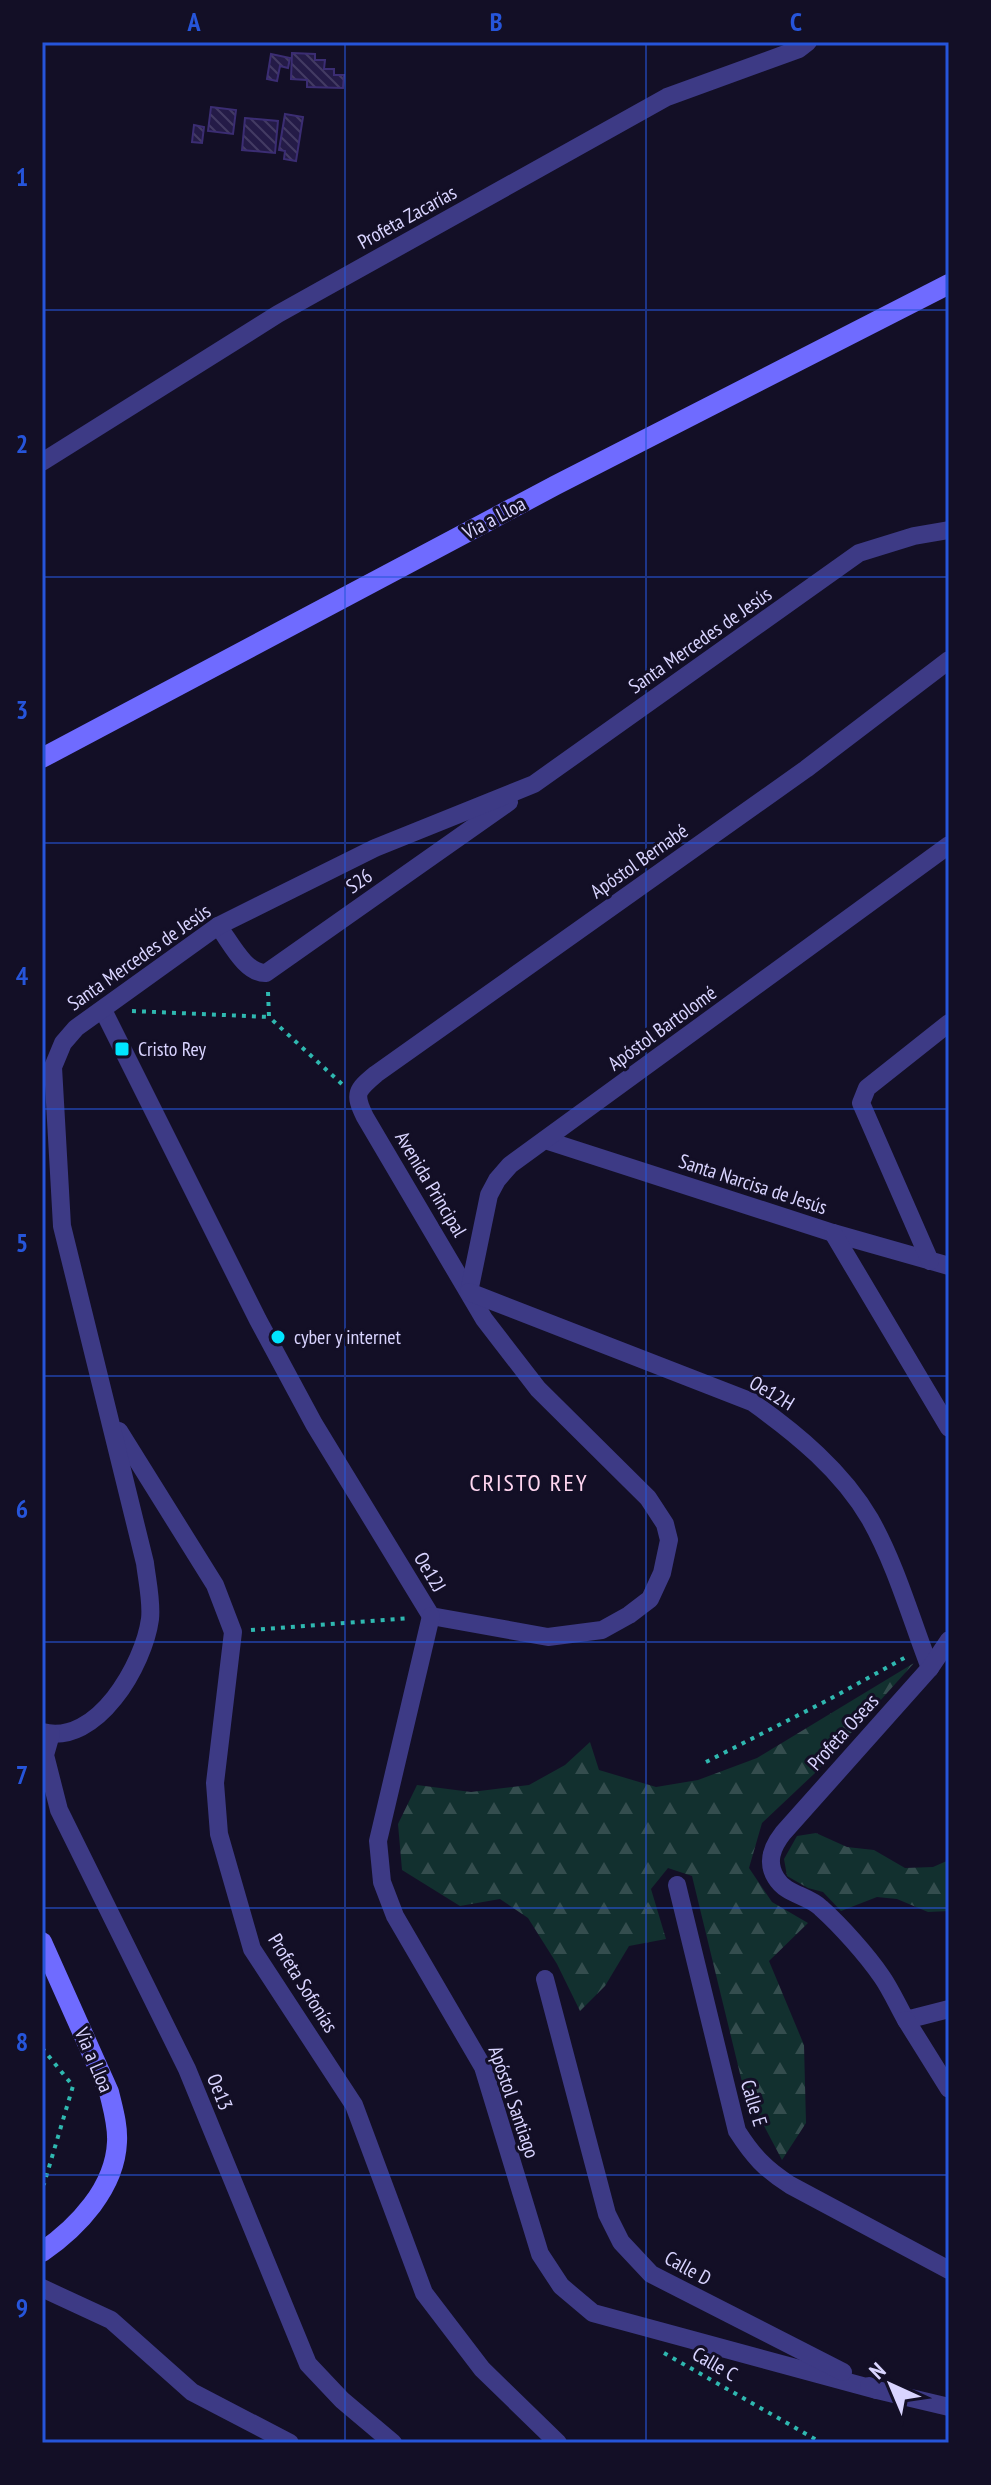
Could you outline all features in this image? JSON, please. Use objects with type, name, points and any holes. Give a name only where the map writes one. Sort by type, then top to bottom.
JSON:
[{"type":"street","name":"Profeta Zacarías","points":[[42,462],[278,314],[667,97],[799,49],[808,42]]},
{"type":"street","name":"Via a Lloa","points":[[42,758],[556,485],[949,284]]},
{"type":"street","name":"Santa Mercedes de Jesús","points":[[46,1733],[66,1732],[89,1723],[111,1706],[140,1651],[150,1618],[145,1563],[62,1226],[53,1067],[63,1043],[76,1028],[218,926],[375,848],[534,784],[859,553],[914,536],[949,530]]},
{"type":"street","name":"Apóstol Bernabé","points":[[357,1098],[361,1086],[376,1074],[806,769],[949,660]]},
{"type":"street","name":"S26","points":[[266,973],[534,784]]},
{"type":"street","name":"Apóstol Bartolomé","points":[[469,1292],[489,1195],[510,1165],[949,845]]},
{"type":"street","points":[[218,926],[250,968],[266,973]]},
{"type":"street","name":"Oe12J","points":[[103,1010],[258,1320],[314,1424],[431,1616],[548,1637],[602,1630],[650,1599],[662,1573],[669,1540],[665,1524],[648,1498],[538,1389],[484,1319],[469,1292]]},
{"type":"street","points":[[930,1261],[861,1103],[867,1088],[949,1023]]},
{"type":"street","name":"Avenida Principal","points":[[357,1098],[365,1117],[469,1292]]},
{"type":"street","name":"Santa Narcisa de Jesús","points":[[545,1140],[833,1233],[949,1266]]},
{"type":"street","points":[[833,1233],[949,1428]]},
{"type":"street","name":"Oe12H","points":[[469,1292],[752,1402],[784,1425],[837,1476],[869,1518],[930,1668]]},
{"type":"street","name":"Profeta Sofonías","points":[[109,1415],[215,1585],[233,1632],[215,1783],[219,1834],[252,1949],[354,2105],[424,2293],[482,2369],[558,2443]]},
{"type":"street","name":"Apóstol Santiago","points":[[431,1616],[378,1841],[382,1882],[395,1916],[483,2067],[540,2254],[561,2286],[593,2313],[877,2390]]},
{"type":"street","name":"Profeta Oseas","points":[[906,2020],[882,1977],[833,1919],[818,1905],[782,1886],[775,1877],[771,1854],[783,1833],[930,1668],[949,1640]]},
{"type":"street","name":"Oe13","points":[[46,1733],[45,1755],[59,1810],[187,2069],[308,2364],[342,2400],[393,2443]]},
{"type":"street","name":"Calle E","points":[[677,1885],[737,2131],[752,2155],[769,2172],[790,2185],[949,2270]]},
{"type":"street","name":"Via a Lloa","points":[[42,1942],[109,2092],[117,2142],[112,2167],[89,2208],[62,2238],[42,2252]]},
{"type":"street","name":"Calle D","points":[[545,1979],[607,2214],[621,2242],[651,2274],[877,2390],[949,2407]]},
{"type":"street","points":[[949,2009],[906,2020],[949,2089]]},
{"type":"street","points":[[42,2288],[111,2320],[192,2392],[290,2443]]},
{"type":"path","points":[[941,42],[949,44]]},
{"type":"path","points":[[266,973],[269,1017]]},
{"type":"path","points":[[103,1010],[269,1017],[357,1098]]},
{"type":"path","points":[[233,1632],[431,1616]]},
{"type":"path","points":[[706,1762],[922,1648]]},
{"type":"path","points":[[42,2048],[73,2086],[42,2184]]},
{"type":"path","name":"Calle C","points":[[654,2347],[822,2443]]},
{"type":"green space","points":[[914,1663],[815,1773],[762,1823],[749,1868],[772,1902],[808,1923],[769,1961],[804,2045],[806,2123],[782,2160],[743,2086],[692,1876],[668,1868],[651,1889],[666,1939],[629,1946],[605,1986],[580,2011],[557,1964],[528,1918],[500,1899],[460,1906],[402,1870],[398,1824],[417,1785],[471,1792],[529,1785],[565,1765],[590,1742],[599,1770],[656,1787],[698,1780],[757,1758]]},
{"type":"green space","points":[[816,1833],[847,1847],[874,1850],[905,1868],[933,1867],[949,1860],[949,1911],[928,1912],[897,1899],[877,1897],[841,1911],[823,1892],[808,1888],[787,1876],[784,1859],[797,1836]]},
{"type":"building","points":[[292,53],[315,54],[315,60],[325,60],[324,69],[334,69],[334,75],[344,75],[343,88],[307,87],[307,80],[291,79]]},
{"type":"building","points":[[271,54],[290,58],[288,68],[280,66],[277,81],[267,79]]},
{"type":"building","points":[[211,107],[236,110],[233,134],[208,131]]},
{"type":"building","points":[[285,114],[303,117],[296,161],[284,159],[285,151],[279,150]]},
{"type":"building","points":[[245,118],[278,121],[275,153],[242,150]]},
{"type":"building","points":[[194,125],[204,127],[202,143],[192,142]]},
{"type":"place","name":"Cristo Rey","points":[[122,1049]]},
{"type":"place","name":"cyber y internet","points":[[278,1337]]},
{"type":"district","name":"CRISTO REY","points":[[529,1482]]}]
